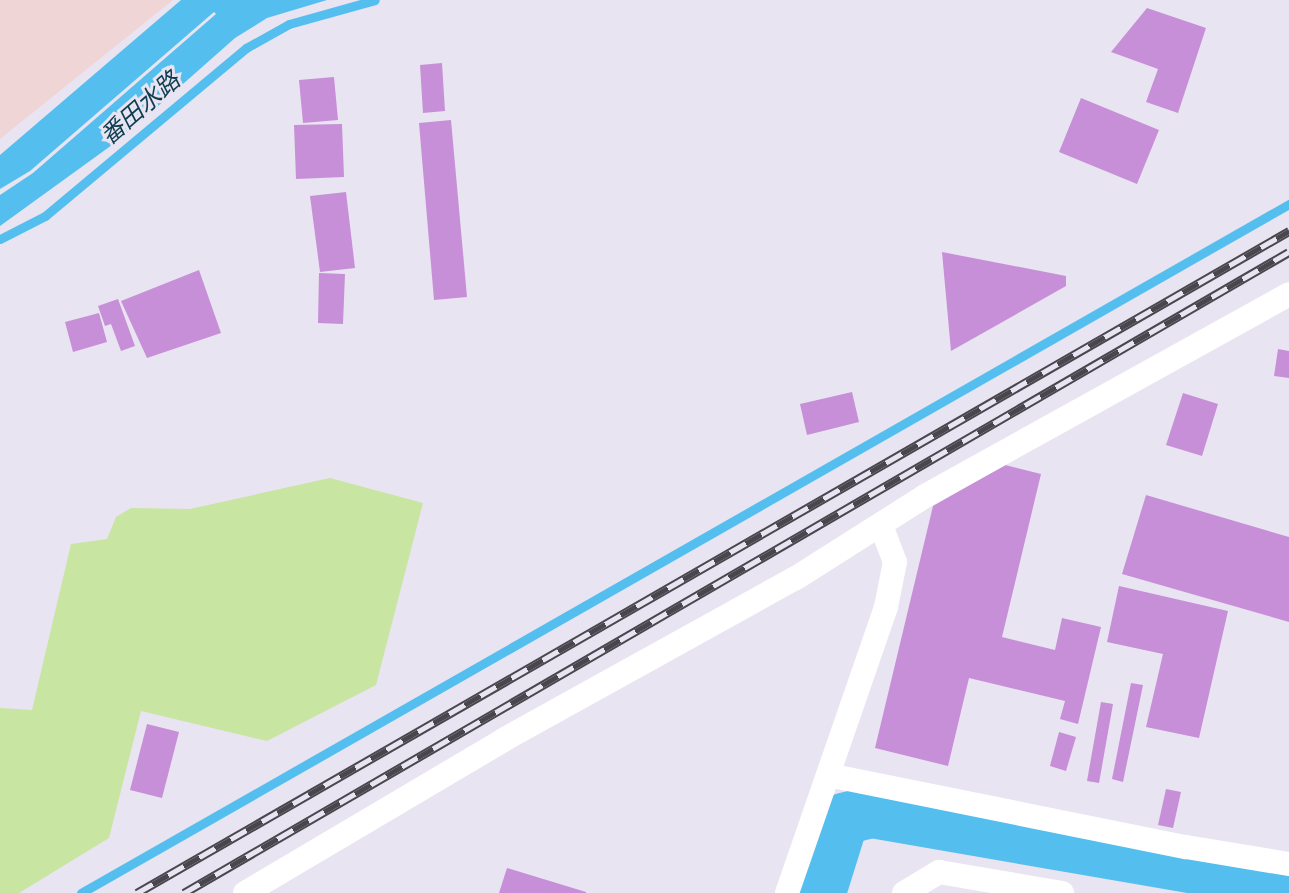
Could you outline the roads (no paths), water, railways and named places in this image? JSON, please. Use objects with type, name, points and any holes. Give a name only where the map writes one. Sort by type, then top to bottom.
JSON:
[{"type":"street","points":[[245,893],[505,739],[796,578],[936,489],[1289,294]]},
{"type":"street","points":[[787,893],[886,607],[895,562],[881,526]]},
{"type":"street","points":[[828,775],[1186,847],[1289,864]]},
{"type":"street","points":[[904,893],[939,872],[1062,893]]},
{"type":"water","name":"番田水路","points":[[181,0],[327,0],[267,18],[235,38],[123,137],[0,226],[0,195],[33,173],[216,14],[214,12],[30,171],[0,189],[0,155]]},
{"type":"waterway","name":"番田水路","points":[[0,239],[45,216],[246,48],[289,24],[375,0]]},
{"type":"waterway","points":[[81,893],[1289,204]]},
{"type":"waterway","points":[[820,893],[843,819],[871,812],[1289,884]]},
{"type":"railway","points":[[137,893],[1289,231]]},
{"type":"railway","points":[[184,893],[1289,252]]}]
